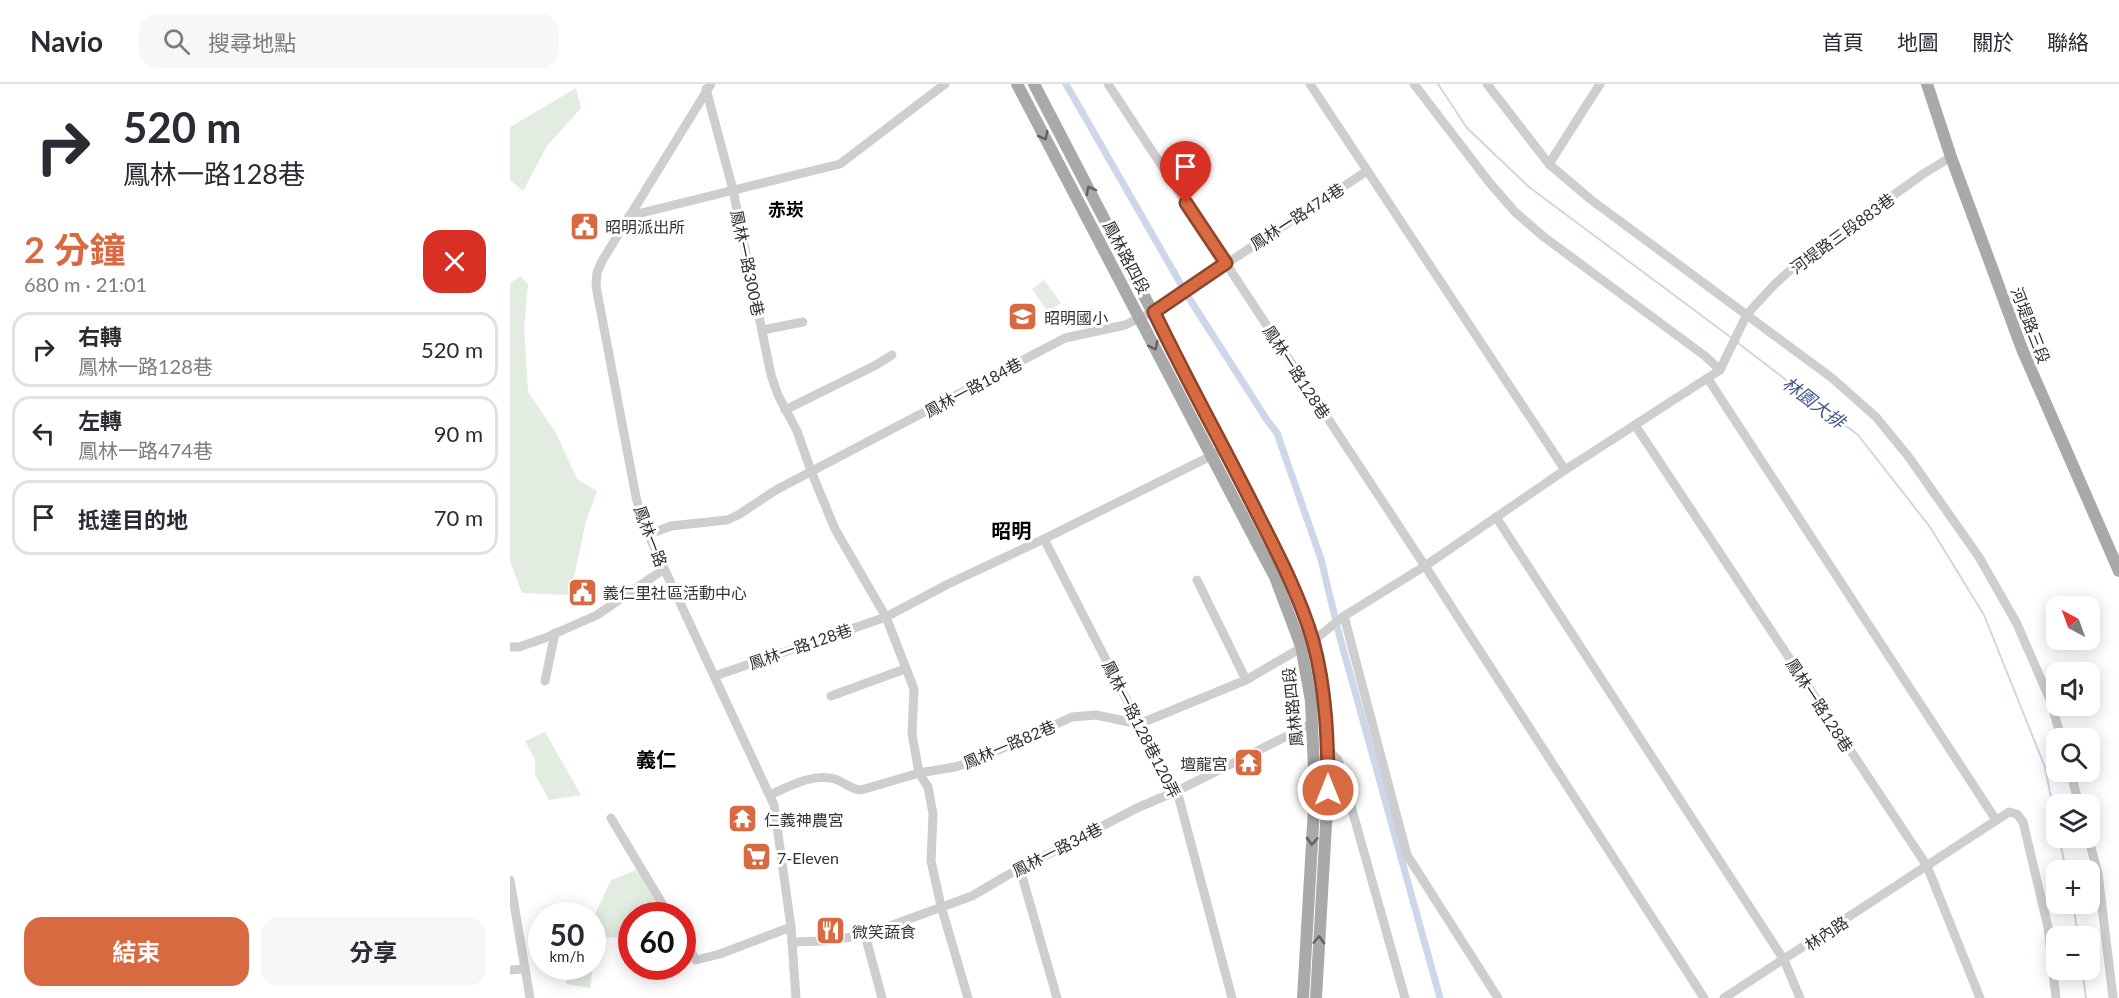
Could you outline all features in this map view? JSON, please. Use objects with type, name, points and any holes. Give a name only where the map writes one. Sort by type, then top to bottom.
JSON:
[{"type":"main road","name":"鳳林路四段","points":[[1017,84],[1275,577],[1321,678],[1328,749],[1328,790],[1316,998]]},
{"type":"main road","name":"鳳林路四段","points":[[1034,84],[1288,573],[1307,643],[1314,740],[1315,791],[1303,998]]},
{"type":"main road","name":"河堤路三段","points":[[1927,84],[1951,157],[2022,349],[2119,572]]},
{"type":"street","name":"鳳林一路300巷","points":[[629,216],[840,164],[945,84]]},
{"type":"street","points":[[1108,84],[1226,263],[1141,319]]},
{"type":"street","points":[[1310,84],[1565,470]]},
{"type":"street","points":[[1139,724],[1246,680],[1307,643],[1722,368],[1544,237],[1515,212],[1481,173],[1414,84]]},
{"type":"street","points":[[1487,84],[1549,164],[1590,199],[1745,318],[1832,378],[1876,417],[1908,456],[1979,556],[2017,624],[2051,702],[2058,728]]},
{"type":"street","points":[[1549,164],[1600,84]]},
{"type":"street","name":"鳳林一路300巷","points":[[708,87],[733,190],[762,330],[803,322]]},
{"type":"street","name":"鳳林一路","points":[[708,87],[602,261],[597,273],[596,286],[636,497],[647,535],[770,795],[777,817],[791,927],[796,998]]},
{"type":"street","name":"河堤路三段883巷","points":[[1722,368],[1745,318],[1774,284],[1796,265],[1923,174],[1951,157]]},
{"type":"street","name":"鳳林一路474巷","points":[[1226,263],[1367,171]]},
{"type":"street","name":"鳳林一路128巷","points":[[1226,263],[1704,998]]},
{"type":"street","name":"鳳林一路184巷","points":[[647,535],[671,526],[727,520],[810,471],[1065,338],[1125,325],[1141,319]]},
{"type":"street","points":[[762,330],[771,375],[785,410],[797,431],[810,471],[835,528],[886,616],[914,689],[912,734],[919,772],[928,788],[933,814],[930,855],[941,906],[968,998]]},
{"type":"street","points":[[785,410],[892,355]]},
{"type":"street","points":[[1708,379],[1996,820],[2009,812],[2017,814],[2023,822],[2048,927],[2056,998]]},
{"type":"street","name":"鳳林一路128巷","points":[[1635,425],[1927,866],[1980,998]]},
{"type":"street","name":"鳳林一路128巷","points":[[715,676],[886,616],[1225,448]]},
{"type":"street","points":[[1496,517],[1784,960],[1800,998]]},
{"type":"street","name":"鳳林一路128巷120弄","points":[[1044,539],[1139,724],[1177,790],[1232,998]]},
{"type":"street","points":[[510,647],[519,647],[597,615],[664,569]]},
{"type":"street","points":[[1197,580],[1246,680]]},
{"type":"street","points":[[1342,618],[1407,855],[1498,998]]},
{"type":"street","points":[[545,681],[555,633]]},
{"type":"street","points":[[831,696],[905,669]]},
{"type":"street","name":"鳳林一路82巷","points":[[770,795],[802,780],[833,778],[854,790],[861,790],[919,772],[955,767],[1072,717],[1096,715],[1139,724]]},
{"type":"street","name":"鳳林一路34巷","points":[[792,942],[824,941],[864,935],[972,896],[1137,808],[1313,723]]},
{"type":"street","points":[[1314,740],[1328,749],[1338,760],[1405,998]]},
{"type":"street","points":[[611,818],[661,902]]},
{"type":"street","name":"林內路","points":[[1724,998],[1996,820]]},
{"type":"street","points":[[2091,848],[2098,873],[2113,998]]},
{"type":"street","points":[[1020,869],[1057,998]]},
{"type":"street","points":[[510,879],[530,998]]},
{"type":"street","points":[[696,960],[720,954],[791,927]]},
{"type":"street","points":[[864,935],[882,998]]},
{"type":"street","points":[[510,970],[524,969]]},
{"type":"shaded area","points":[[576,88],[581,108],[547,146],[523,191],[510,180],[510,127]]},
{"type":"shaded area","points":[[521,276],[528,285],[524,327],[528,392],[556,433],[577,479],[597,491],[586,521],[570,595],[522,593],[510,561],[510,283]]},
{"type":"shaded area","points":[[1044,280],[1061,303],[1048,312],[1032,289]]},
{"type":"shaded area","points":[[545,732],[581,795],[549,800],[535,774],[535,760],[525,741]]},
{"type":"shaded area","points":[[637,870],[656,902],[618,902],[618,938],[606,937],[606,902],[601,902],[611,880]]},
{"type":"shaded area","points":[[566,980],[591,980],[590,988],[566,984]]},
{"type":"waterway","points":[[1066,84],[1187,295],[1277,433],[1321,559],[1339,634],[1440,998]]},
{"type":"waterway","name":"林園大排","points":[[1438,84],[1467,128],[1529,187],[1733,339]]},
{"type":"waterway","name":"林園大排","points":[[1738,343],[1858,435],[1930,527],[1984,615],[2045,767],[2050,794]]},
{"type":"waterway","name":"林園大排","points":[[2061,848],[2064,860]]},
{"type":"waterway","name":"林園大排","points":[[2075,914],[2076,926]]},
{"type":"waterway","name":"林園大排","points":[[2084,980],[2086,998]]},
{"type":"place","name":"昭明派出所","points":[[584,226]]},
{"type":"place","name":"昭明國小","points":[[1023,317]]},
{"type":"place","name":"義仁里社區活動中心","points":[[582,592]]},
{"type":"place","name":"壇龍宮","points":[[1249,763]]},
{"type":"place","name":"仁義神農宮","points":[[743,819]]},
{"type":"place","name":"7-Eleven","points":[[756,857]]},
{"type":"place","name":"微笑蔬食","points":[[831,931]]},
{"type":"district","name":"赤崁","points":[[786,209]]},
{"type":"district","name":"昭明","points":[[1011,530]]},
{"type":"district","name":"義仁","points":[[656,759]]},
{"type":"route","points":[[1186,203],[1226,263],[1154,312],[1190,388],[1225,448],[1288,573],[1310,632],[1321,678],[1326,721],[1328,790]]}]
